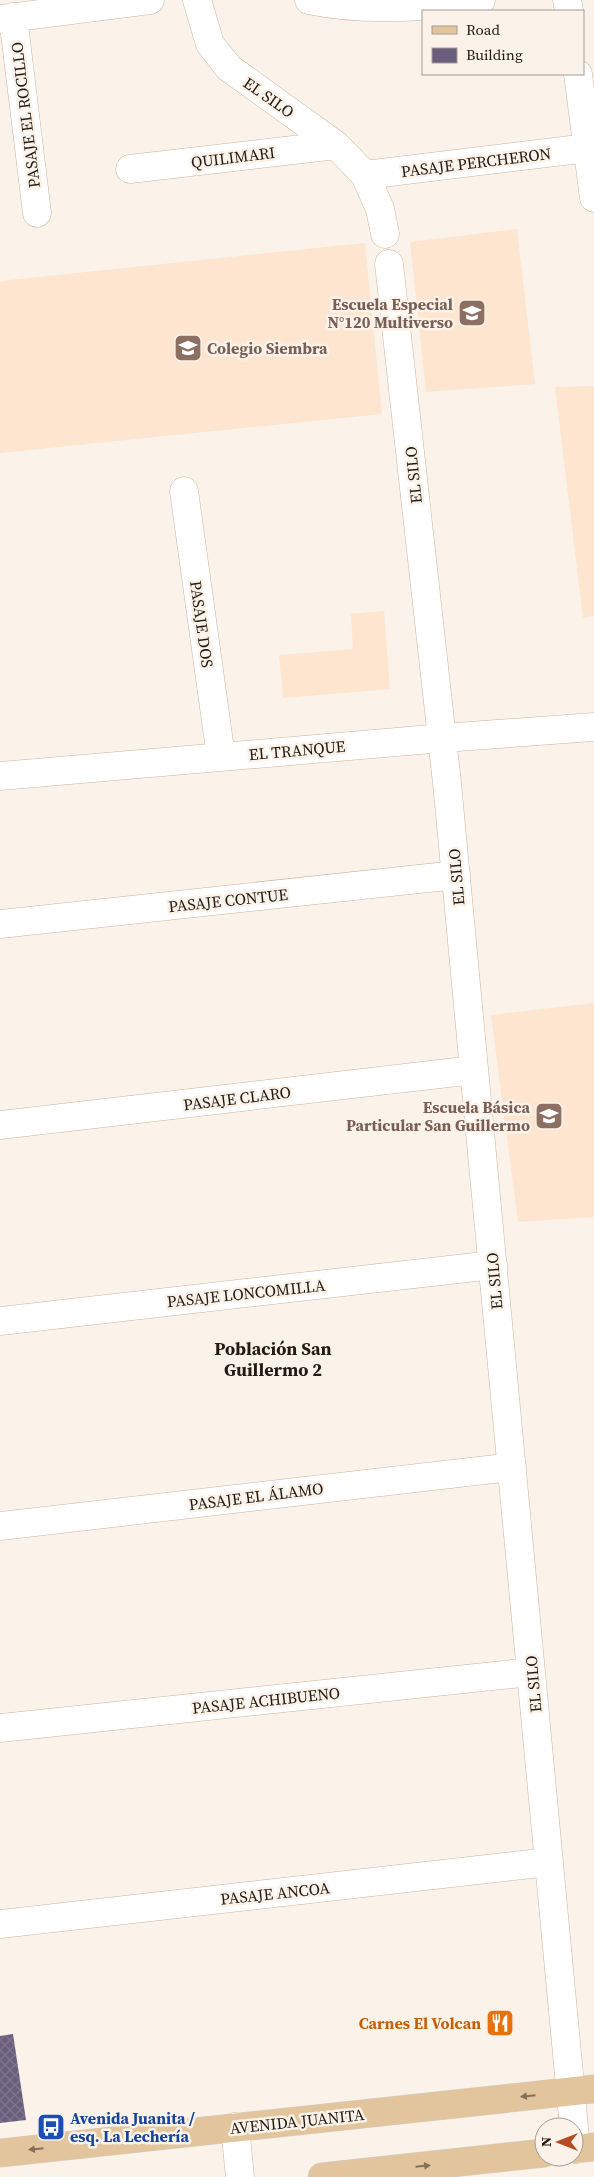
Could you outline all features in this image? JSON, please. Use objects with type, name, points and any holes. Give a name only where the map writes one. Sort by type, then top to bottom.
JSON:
[{"type":"main road","name":"AVENIDA JUANITA","points":[[0,2153],[583,2090]]},
{"type":"main road","points":[[322,2177],[459,2170],[534,2155]]},
{"type":"street","points":[[6,18],[150,0]]},
{"type":"street","name":"EL SILO","points":[[197,0],[210,44],[228,68],[336,145],[352,159],[365,175],[380,209],[385,234]]},
{"type":"street","points":[[309,0],[424,7],[481,0]]},
{"type":"street","name":"PASAJE EL ROCILLO","points":[[6,18],[37,214]]},
{"type":"street","points":[[578,75],[594,198]]},
{"type":"street","name":"QUILIMARI","points":[[130,169],[336,145]]},
{"type":"street","name":"PASAJE PERCHERON","points":[[365,175],[588,148]]},
{"type":"street","name":"EL SILO","points":[[389,264],[456,875],[549,1862],[583,2090],[582,2117]]},
{"type":"street","name":"PASAJE DOS","points":[[184,491],[221,756]]},
{"type":"street","name":"EL TRANQUE","points":[[0,776],[221,756],[594,727]]},
{"type":"street","name":"PASAJE CONTUE","points":[[0,924],[456,875]]},
{"type":"street","name":"PASAJE CLARO","points":[[0,1125],[474,1070]]},
{"type":"street","name":"PASAJE LONCOMILLA","points":[[0,1321],[493,1266]]},
{"type":"street","name":"PASAJE EL ÁLAMO","points":[[0,1526],[512,1467]]},
{"type":"street","name":"PASAJE ACHIBUENO","points":[[0,1728],[531,1672]]},
{"type":"street","name":"PASAJE ANCOA","points":[[0,1924],[549,1862]]},
{"type":"street","points":[[235,2127],[240,2177]]},
{"type":"shaded area","name":"Escuela Especial N°120 Multiverso","points":[[517,229],[535,384],[426,392],[410,242]]},
{"type":"shaded area","name":"Colegio Siembra","points":[[365,243],[382,414],[0,453],[0,281]]},
{"type":"shaded area","points":[[594,386],[594,616],[583,618],[555,387]]},
{"type":"shaded area","points":[[384,611],[390,689],[283,698],[279,655],[353,649],[351,614]]},
{"type":"shaded area","name":"Escuela Básica Particular San Guillermo","points":[[594,1003],[594,1217],[518,1222],[491,1015]]},
{"type":"building","points":[[13,2034],[26,2120],[0,2123],[0,2036]]},
{"type":"place","name":"Escuela Especial N°120 Multiverso","points":[[472,313]]},
{"type":"place","name":"Colegio Siembra","points":[[188,348]]},
{"type":"place","name":"Escuela Básica Particular San Guillermo","points":[[549,1116]]},
{"type":"place","name":"Carnes El Volcan","points":[[500,2023]]},
{"type":"place","name":"Avenida Juanita / esq. La Lechería","points":[[51,2127]]},
{"type":"district","name":"Población San Guillermo 2","points":[[273,1359]]}]
